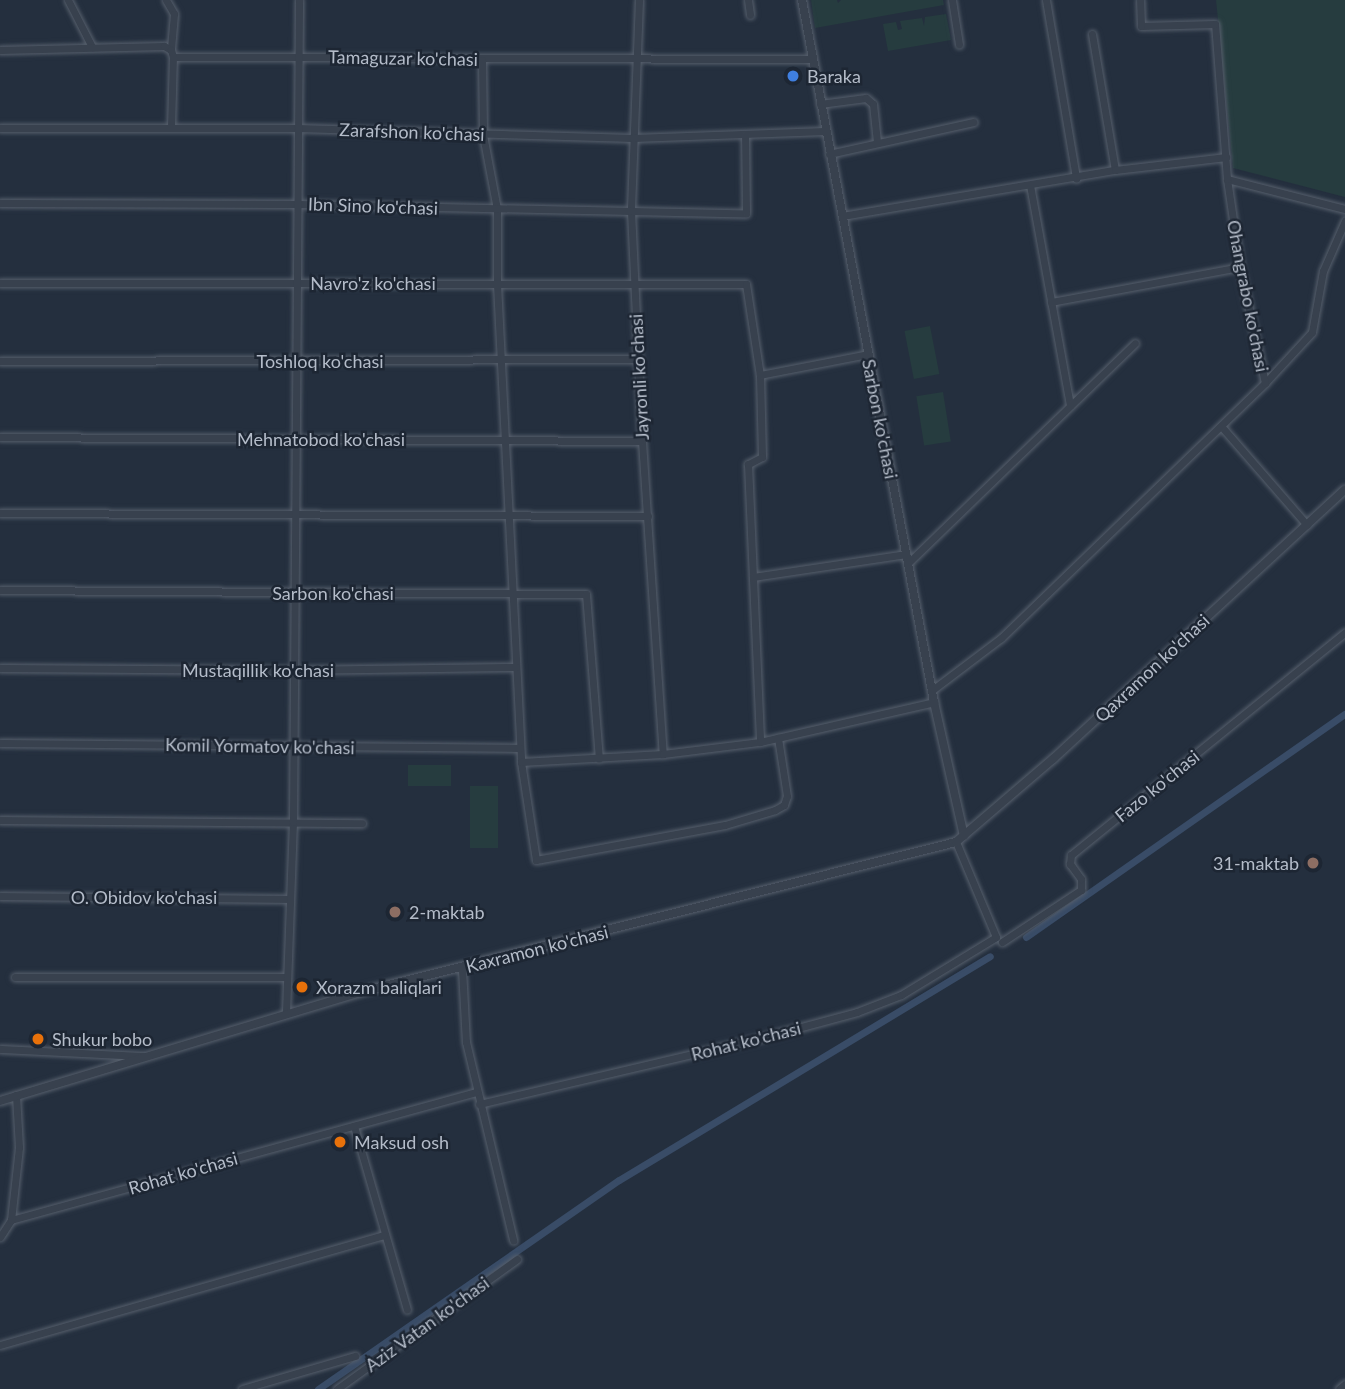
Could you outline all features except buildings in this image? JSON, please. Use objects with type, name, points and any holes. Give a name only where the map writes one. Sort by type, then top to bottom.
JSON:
[{"type":"street","points":[[68,0],[92,47]]},
{"type":"street","points":[[166,0],[173,14],[171,127]]},
{"type":"street","points":[[286,1012],[293,822],[299,0]]},
{"type":"street","name":"Jayronli ko'chasi","points":[[639,0],[631,211],[642,441],[663,754]]},
{"type":"street","points":[[748,0],[750,15]]},
{"type":"street","name":"Sarbon ko'chasi","points":[[802,0],[933,702],[964,836]]},
{"type":"street","points":[[952,0],[959,44]]},
{"type":"street","points":[[1046,0],[1076,178]]},
{"type":"street","name":"Ohangrabo ko'chasi","points":[[931,691],[1001,638],[1265,383],[1240,267],[1227,178],[1215,24],[1141,26],[1140,0]]},
{"type":"street","points":[[1092,34],[1115,170]]},
{"type":"street","name":"Tamaguzar ko'chasi","points":[[0,50],[164,46],[172,53],[298,57],[637,61],[812,59]]},
{"type":"street","points":[[482,60],[483,135],[497,209],[497,284],[507,440],[520,762],[536,860],[725,825],[775,810],[784,805],[787,796],[778,738]]},
{"type":"street","points":[[820,104],[866,98],[873,104],[877,143]]},
{"type":"street","points":[[830,154],[972,122]]},
{"type":"street","name":"Zarafshon ko'chasi","points":[[0,128],[297,128],[633,138],[825,131]]},
{"type":"street","name":"Ibn Sino ko'chasi","points":[[0,203],[298,204],[747,213],[745,134]]},
{"type":"street","points":[[842,216],[1115,170],[1226,157]]},
{"type":"street","points":[[1227,178],[1345,209]]},
{"type":"street","points":[[1030,185],[1070,405]]},
{"type":"street","points":[[1265,383],[1312,332],[1323,271],[1345,221]]},
{"type":"street","points":[[1051,302],[1240,267]]},
{"type":"street","name":"Navro'z ko'chasi","points":[[0,283],[746,284],[760,375]]},
{"type":"street","points":[[908,563],[1135,343]]},
{"type":"street","points":[[760,742],[748,464],[762,457],[760,375],[868,354]]},
{"type":"street","name":"Toshloq ko'chasi","points":[[0,360],[639,359]]},
{"type":"street","points":[[1221,426],[1307,525]]},
{"type":"street","name":"Mehnatobod ko'chasi","points":[[0,437],[642,441]]},
{"type":"street","name":"Qaxramon ko'chasi","points":[[957,842],[1053,759],[1345,490]]},
{"type":"street","points":[[0,513],[648,516]]},
{"type":"street","points":[[753,577],[906,554]]},
{"type":"street","name":"Sarbon ko'chasi","points":[[0,590],[586,594],[599,758]]},
{"type":"street","name":"Fazo ko'chasi","points":[[999,940],[1080,890],[1081,879],[1070,864],[1071,855],[1345,632]]},
{"type":"street","name":"Mustaqillik ko'chasi","points":[[0,668],[293,670],[516,667]]},
{"type":"street","points":[[520,762],[663,754],[760,742],[933,702]]},
{"type":"street","name":"Komil Yormatov ko'chasi","points":[[0,743],[520,748]]},
{"type":"street","points":[[0,820],[362,823]]},
{"type":"street","points":[[957,842],[999,940]]},
{"type":"street","name":"Kaxramon ko'chasi","points":[[0,1101],[286,1012],[957,842]]},
{"type":"street","name":"O. Obidov ko'chasi","points":[[0,896],[289,899]]},
{"type":"street","name":"Rohat ko'chasi","points":[[479,1104],[857,1012],[901,995],[999,940]]},
{"type":"street","points":[[463,969],[466,1042],[513,1240]]},
{"type":"street","points":[[15,977],[287,977]]},
{"type":"street","points":[[0,1049],[143,1056]]},
{"type":"street","name":"Rohat ko'chasi","points":[[11,1220],[476,1092]]},
{"type":"street","points":[[0,1237],[11,1220],[19,1147],[16,1096]]},
{"type":"street","points":[[354,1126],[407,1310]]},
{"type":"street","points":[[0,1345],[384,1235]]},
{"type":"street","name":"Aziz Vatan ko'chasi","points":[[337,1389],[517,1259]]},
{"type":"street","points":[[242,1389],[355,1356]]},
{"type":"street","points":[[1339,1389],[1345,1384]]},
{"type":"green space","points":[[811,0],[837,0],[838,3],[841,0],[943,0],[944,5],[815,28]]},
{"type":"green space","points":[[1216,0],[1345,0],[1345,197],[1233,168]]},
{"type":"green space","points":[[946,14],[951,40],[888,51],[883,24],[896,22],[898,30],[902,29],[900,21],[922,18],[924,26],[925,17]]},
{"type":"green space","points":[[930,326],[939,374],[914,379],[904,331]]},
{"type":"green space","points":[[943,392],[951,441],[924,446],[916,396]]},
{"type":"green space","points":[[408,765],[451,765],[451,786],[408,786]]},
{"type":"green space","points":[[470,786],[498,786],[498,848],[470,848]]},
{"type":"waterway","points":[[1026,937],[1345,714]]},
{"type":"waterway","points":[[318,1389],[619,1180],[990,956]]},
{"type":"place","name":"Baraka","points":[[793,76]]},
{"type":"place","name":"31-maktab","points":[[1313,863]]},
{"type":"place","name":"2-maktab","points":[[395,912]]},
{"type":"place","name":"Xorazm baliqlari","points":[[302,987]]},
{"type":"place","name":"Shukur bobo","points":[[38,1039]]},
{"type":"place","name":"Maksud osh","points":[[340,1142]]}]
